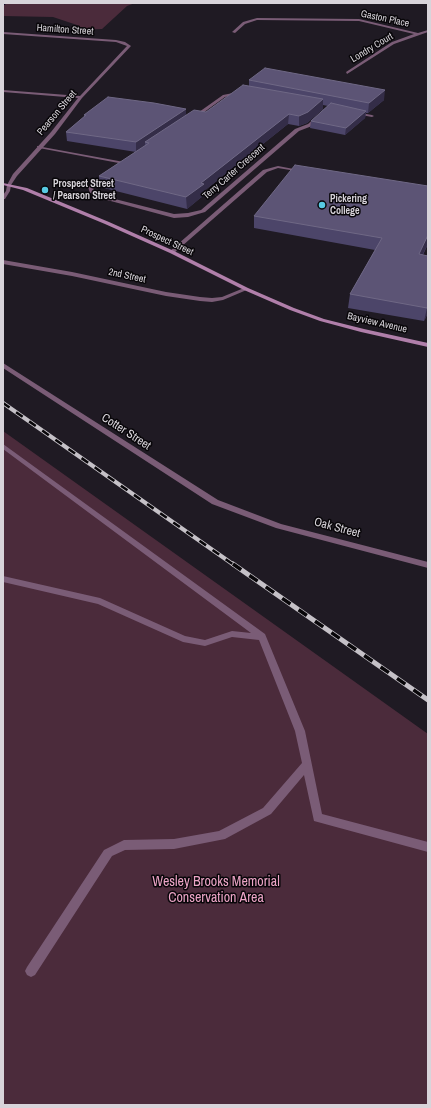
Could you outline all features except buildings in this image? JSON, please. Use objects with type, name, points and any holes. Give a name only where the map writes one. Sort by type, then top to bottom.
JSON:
[{"type":"main road","name":"Prospect Street","points":[[6,184],[32,192],[172,252],[246,289],[322,320]]},
{"type":"main road","name":"Bayview Avenue","points":[[322,320],[363,331],[428,344]]},
{"type":"street","name":"Gaston Place","points":[[234,32],[244,23],[251,20],[288,19],[359,20],[417,34]]},
{"type":"street","name":"Londry Court","points":[[347,73],[393,44],[428,31]]},
{"type":"street","name":"Hamilton Street","points":[[3,33],[116,41],[125,44]]},
{"type":"street","name":"Pearson Street","points":[[3,198],[8,191],[6,184],[81,97],[121,56],[129,46],[125,44]]},
{"type":"street","points":[[3,91],[81,97]]},
{"type":"street","points":[[191,119],[224,96],[232,93],[250,92]]},
{"type":"street","name":"Terry Carter Crescent","points":[[113,171],[90,187],[92,192],[109,199],[174,216],[188,215],[203,211],[296,130],[310,125],[324,112]]},
{"type":"street","points":[[350,112],[372,116]]},
{"type":"street","points":[[39,147],[124,163]]},
{"type":"street","points":[[118,167],[130,159]]},
{"type":"street","points":[[172,252],[265,171],[278,167],[304,172]]},
{"type":"street","name":"2nd Street","points":[[3,262],[72,274],[166,294],[200,299],[212,300],[223,298],[246,289]]},
{"type":"street","name":"Cotter Street","points":[[3,365],[215,502],[240,512]]},
{"type":"street","points":[[3,446],[262,637],[300,731],[318,818],[428,847]]},
{"type":"street","name":"Oak Street","points":[[240,512],[279,526],[428,565]]},
{"type":"street","points":[[3,580],[100,601],[183,639],[205,643],[232,634],[262,637]]},
{"type":"street","points":[[31,971],[108,853],[124,845],[174,844],[221,836],[267,811],[307,764]]},
{"type":"green space","points":[[3,3],[135,3],[127,6],[102,29],[79,30],[77,25],[53,17],[3,16]]},
{"type":"green space","name":"Wesley Brooks Memorial Conservation Area","points":[[3,431],[428,734],[428,1105],[3,1105]]},
{"type":"railway","points":[[3,403],[234,565]]},
{"type":"railway","points":[[233,564],[428,700]]},
{"type":"place","name":"Prospect Street / Pearson Street","points":[[45,190]]},
{"type":"place","name":"Pickering College","points":[[322,205]]}]
